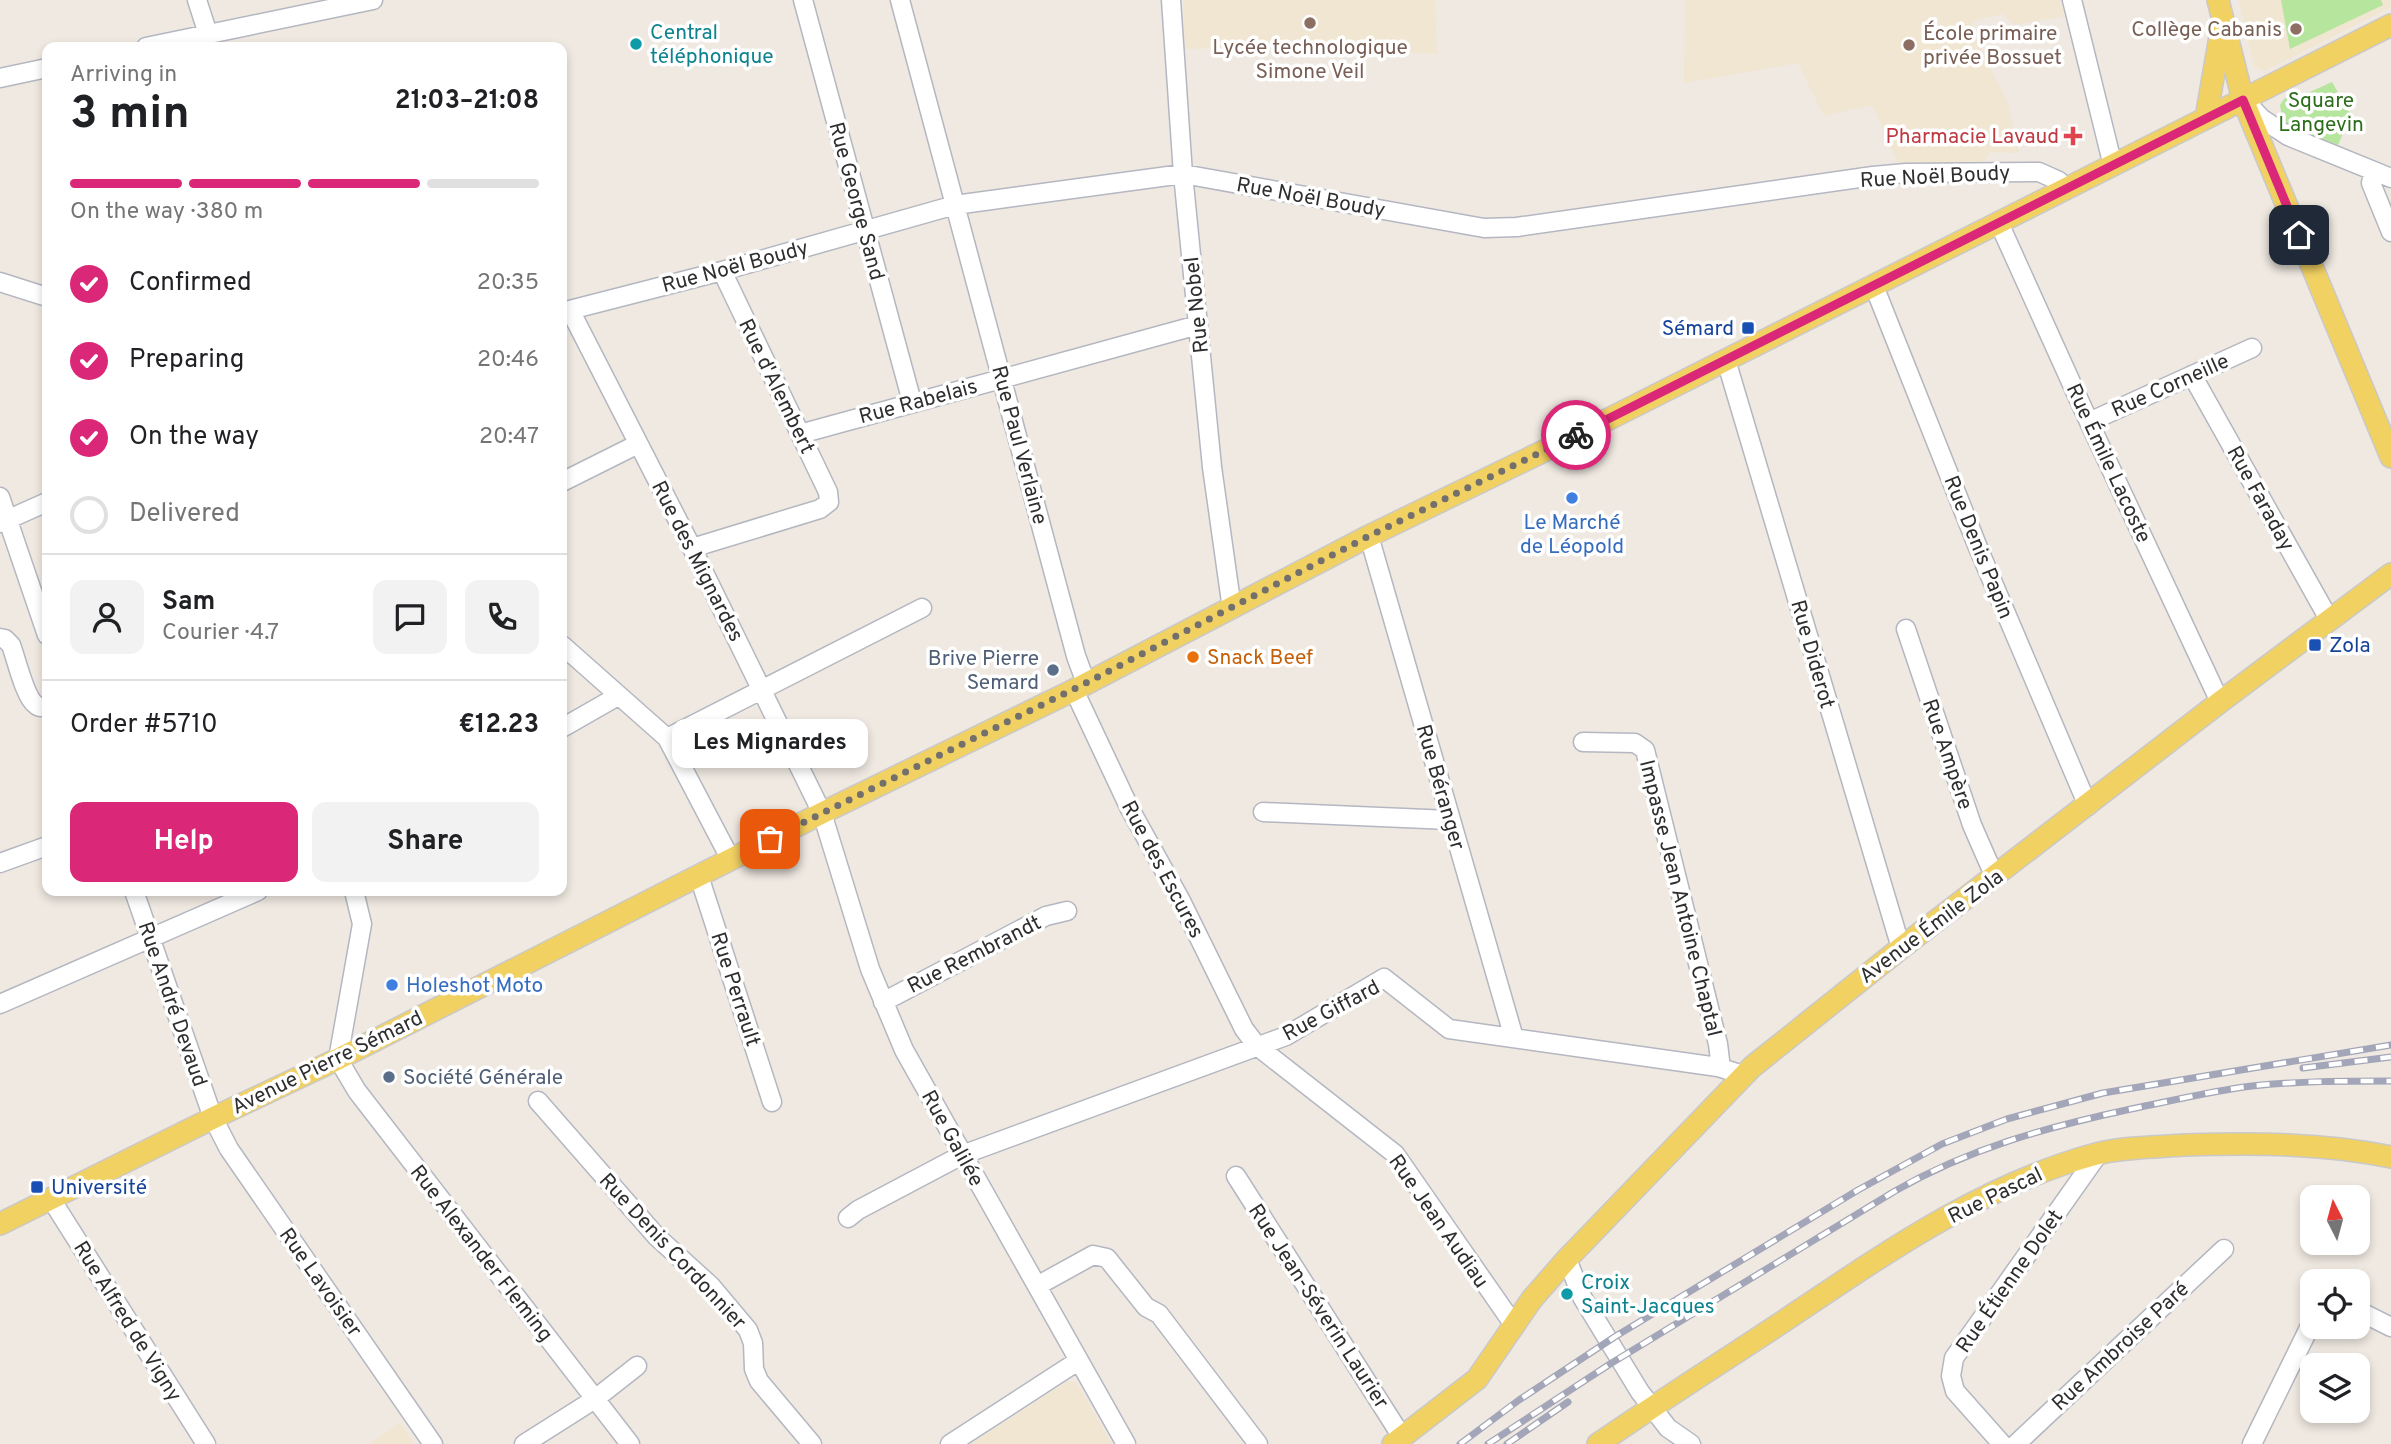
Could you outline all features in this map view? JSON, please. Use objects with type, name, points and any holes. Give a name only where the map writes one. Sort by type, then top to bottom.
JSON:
[{"type":"main road","points":[[2221,10],[2243,100],[2391,457]]},
{"type":"main road","points":[[2206,118],[2221,10]]},
{"type":"main road","name":"Avenue Pierre Sémard","points":[[0,1224],[212,1118],[338,1059],[822,813],[1232,609],[1369,536],[1874,286],[2391,25]]},
{"type":"main road","name":"Avenue Émile Zola","points":[[1398,1440],[1477,1379],[1514,1325],[1567,1259],[1743,1075],[1900,948],[2391,574]]},
{"type":"main road","name":"Rue Pascal","points":[[1598,1444],[1814,1301],[1961,1209],[2039,1173],[2099,1153],[2157,1147],[2256,1143],[2325,1146],[2391,1157]]},
{"type":"street","points":[[197,0],[208,34]]},
{"type":"street","points":[[170,42],[350,2],[373,0]]},
{"type":"street","name":"Rue George Sand","points":[[803,0],[912,402]]},
{"type":"street","name":"Rue Paul Verlaine","points":[[900,0],[1076,656],[1080,686]]},
{"type":"street","name":"Rue Nobel","points":[[1171,0],[1183,174],[1212,467],[1232,609]]},
{"type":"street","points":[[2072,0],[2113,166]]},
{"type":"street","points":[[0,78],[42,69]]},
{"type":"street","points":[[2243,100],[2261,118],[2288,136],[2391,178]]},
{"type":"street","points":[[2374,171],[2371,183],[2391,232]]},
{"type":"street","name":"Rue Noël Boudy","points":[[567,311],[722,271],[955,205],[1183,174],[1484,229],[1517,227],[1906,173],[2039,172],[2059,181],[2063,191]]},
{"type":"street","name":"Rue Émile Lacoste","points":[[1999,223],[2220,702]]},
{"type":"street","name":"Rue d'Alembert","points":[[692,548],[820,509],[829,502],[828,492],[722,271]]},
{"type":"street","points":[[0,282],[42,295]]},
{"type":"street","name":"Rue Denis Papin","points":[[1874,286],[1979,550],[2088,806]]},
{"type":"street","name":"Rue des Mignardes","points":[[567,313],[692,548],[822,813]]},
{"type":"street","name":"Rue Rabelais","points":[[800,434],[1198,326]]},
{"type":"street","name":"Rue Corneille","points":[[2089,422],[2252,348]]},
{"type":"street","name":"Rue Diderot","points":[[1726,360],[1900,948]]},
{"type":"street","name":"Rue Faraday","points":[[2192,375],[2330,621]]},
{"type":"street","points":[[567,480],[638,444]]},
{"type":"street","points":[[0,497],[4,522],[42,622]]},
{"type":"street","points":[[4,522],[42,504]]},
{"type":"street","name":"Rue Béranger","points":[[1369,536],[1514,1038]]},
{"type":"street","points":[[667,737],[763,691],[922,608]]},
{"type":"street","name":"Rue Ampère","points":[[1906,629],[1972,825],[1997,876]]},
{"type":"street","points":[[0,638],[11,645],[29,697],[35,705],[42,706]]},
{"type":"street","points":[[567,650],[667,737],[731,860]]},
{"type":"street","name":"Rue des Escures","points":[[1080,686],[1130,808],[1180,899],[1244,1029],[1258,1046]]},
{"type":"street","points":[[567,725],[618,696]]},
{"type":"street","name":"Impasse Jean Antoine Chaptal","points":[[1583,742],[1635,743],[1645,750],[1718,1044],[1720,1060],[1717,1067]]},
{"type":"street","points":[[1263,812],[1450,820]]},
{"type":"street","name":"Rue Galilée","points":[[822,813],[870,969],[904,1050],[1125,1444]]},
{"type":"street","points":[[0,863],[42,848]]},
{"type":"street","name":"Rue Perrault","points":[[699,876],[772,1102]]},
{"type":"street","name":"Rue André Devaud","points":[[136,896],[212,1118]]},
{"type":"street","points":[[0,1004],[247,896]]},
{"type":"street","points":[[338,1059],[362,924],[355,896]]},
{"type":"street","name":"Rue Rembrandt","points":[[883,1002],[1046,916],[1067,911]]},
{"type":"street","name":"Rue Giffard","points":[[848,1219],[858,1210],[961,1155],[1286,1036],[1384,978],[1449,1029],[1717,1067],[1743,1075]]},
{"type":"street","name":"Rue Jean Audiau","points":[[1258,1046],[1395,1154],[1514,1325]]},
{"type":"street","name":"Rue Alexander Fleming","points":[[338,1059],[357,1091],[630,1444]]},
{"type":"street","name":"Rue Denis Cordonnier","points":[[538,1101],[657,1237],[710,1286],[748,1330],[753,1343],[754,1368],[759,1381],[812,1444]]},
{"type":"street","name":"Rue Lavoisier","points":[[212,1118],[229,1149],[433,1444]]},
{"type":"street","name":"Rue Étienne Dolet","points":[[2003,1444],[1955,1391],[1951,1376],[1954,1358],[2099,1153]]},
{"type":"street","name":"Rue Jean-Séverin Laurier","points":[[1236,1176],[1398,1440]]},
{"type":"street","name":"Rue Alfred de Vigny","points":[[51,1199],[206,1444]]},
{"type":"street","name":"Rue Ambroise Paré","points":[[2016,1444],[2224,1248]]},
{"type":"street","points":[[1037,1286],[1093,1255],[1107,1258],[1146,1307],[1159,1314],[1185,1345],[1258,1444]]},
{"type":"street","points":[[1567,1259],[1584,1301],[1652,1409],[1668,1429],[1691,1444]]},
{"type":"street","points":[[2370,1316],[2391,1327]]},
{"type":"street","points":[[2252,1444],[2304,1339]]},
{"type":"street","points":[[950,1444],[1078,1361]]},
{"type":"street","points":[[524,1444],[595,1399],[637,1366]]},
{"type":"shaded area","name":"Lycée technologique Simone Veil","points":[[1183,0],[1435,0],[1437,54],[1299,45],[1185,49]]},
{"type":"shaded area","points":[[1685,0],[2060,0],[2064,16],[2014,25],[2003,14],[1972,21],[1973,32],[2008,104],[2019,153],[1990,152],[1982,164],[1898,163],[1872,105],[1824,116],[1798,63],[1684,83]]},
{"type":"shaded area","name":"Collège Cabanis","points":[[2239,0],[2391,0],[2391,7],[2265,71],[2254,66]]},
{"type":"shaded area","points":[[1068,1381],[1076,1382],[1112,1444],[971,1444]]},
{"type":"shaded area","points":[[400,1423],[414,1444],[369,1444]]},
{"type":"green space","points":[[2281,0],[2381,0],[2383,5],[2290,49]]},
{"type":"green space","name":"Square Langevin","points":[[2332,82],[2351,115],[2338,145],[2290,126],[2282,117],[2280,105],[2287,96],[2310,92]]},
{"type":"railway","points":[[1460,1444],[1519,1400],[1616,1336],[1858,1190],[1942,1144],[2007,1119],[2103,1093],[2391,1045]]},
{"type":"railway","points":[[2303,1068],[2391,1057]]},
{"type":"railway","points":[[1488,1444],[1610,1364],[1895,1191],[1980,1151],[2069,1123],[2221,1091],[2287,1083],[2391,1081]]},
{"type":"railway","points":[[1507,1444],[1568,1402]]},
{"type":"way so far","points":[[770,839],[1086,683],[1369,536],[1576,435]]},
{"type":"place","name":"Lycée technologique Simone Veil","points":[[1310,23]]},
{"type":"place","name":"Collège Cabanis","points":[[2296,29]]},
{"type":"place","name":"Central téléphonique","points":[[636,44]]},
{"type":"place","name":"École primaire privée Bossuet","points":[[1909,45]]},
{"type":"place","name":"Pharmacie Lavaud","points":[[2073,136]]},
{"type":"place","name":"Sémard","points":[[1748,328]]},
{"type":"place","name":"Le Marché de Léopold","points":[[1572,498]]},
{"type":"place","name":"Zola","points":[[2315,645]]},
{"type":"place","name":"Snack Beef","points":[[1193,657]]},
{"type":"place","name":"Brive Pierre Semard","points":[[1053,670]]},
{"type":"place","name":"Les Mignardes","points":[[770,839]]},
{"type":"place","name":"Holeshot Moto","points":[[392,985]]},
{"type":"place","name":"Société Générale","points":[[389,1077]]},
{"type":"place","name":"Université","points":[[37,1187]]},
{"type":"place","name":"Croix Saint-Jacques","points":[[1567,1294]]},
{"type":"route","points":[[1576,435],[2243,100],[2299,235]]}]
